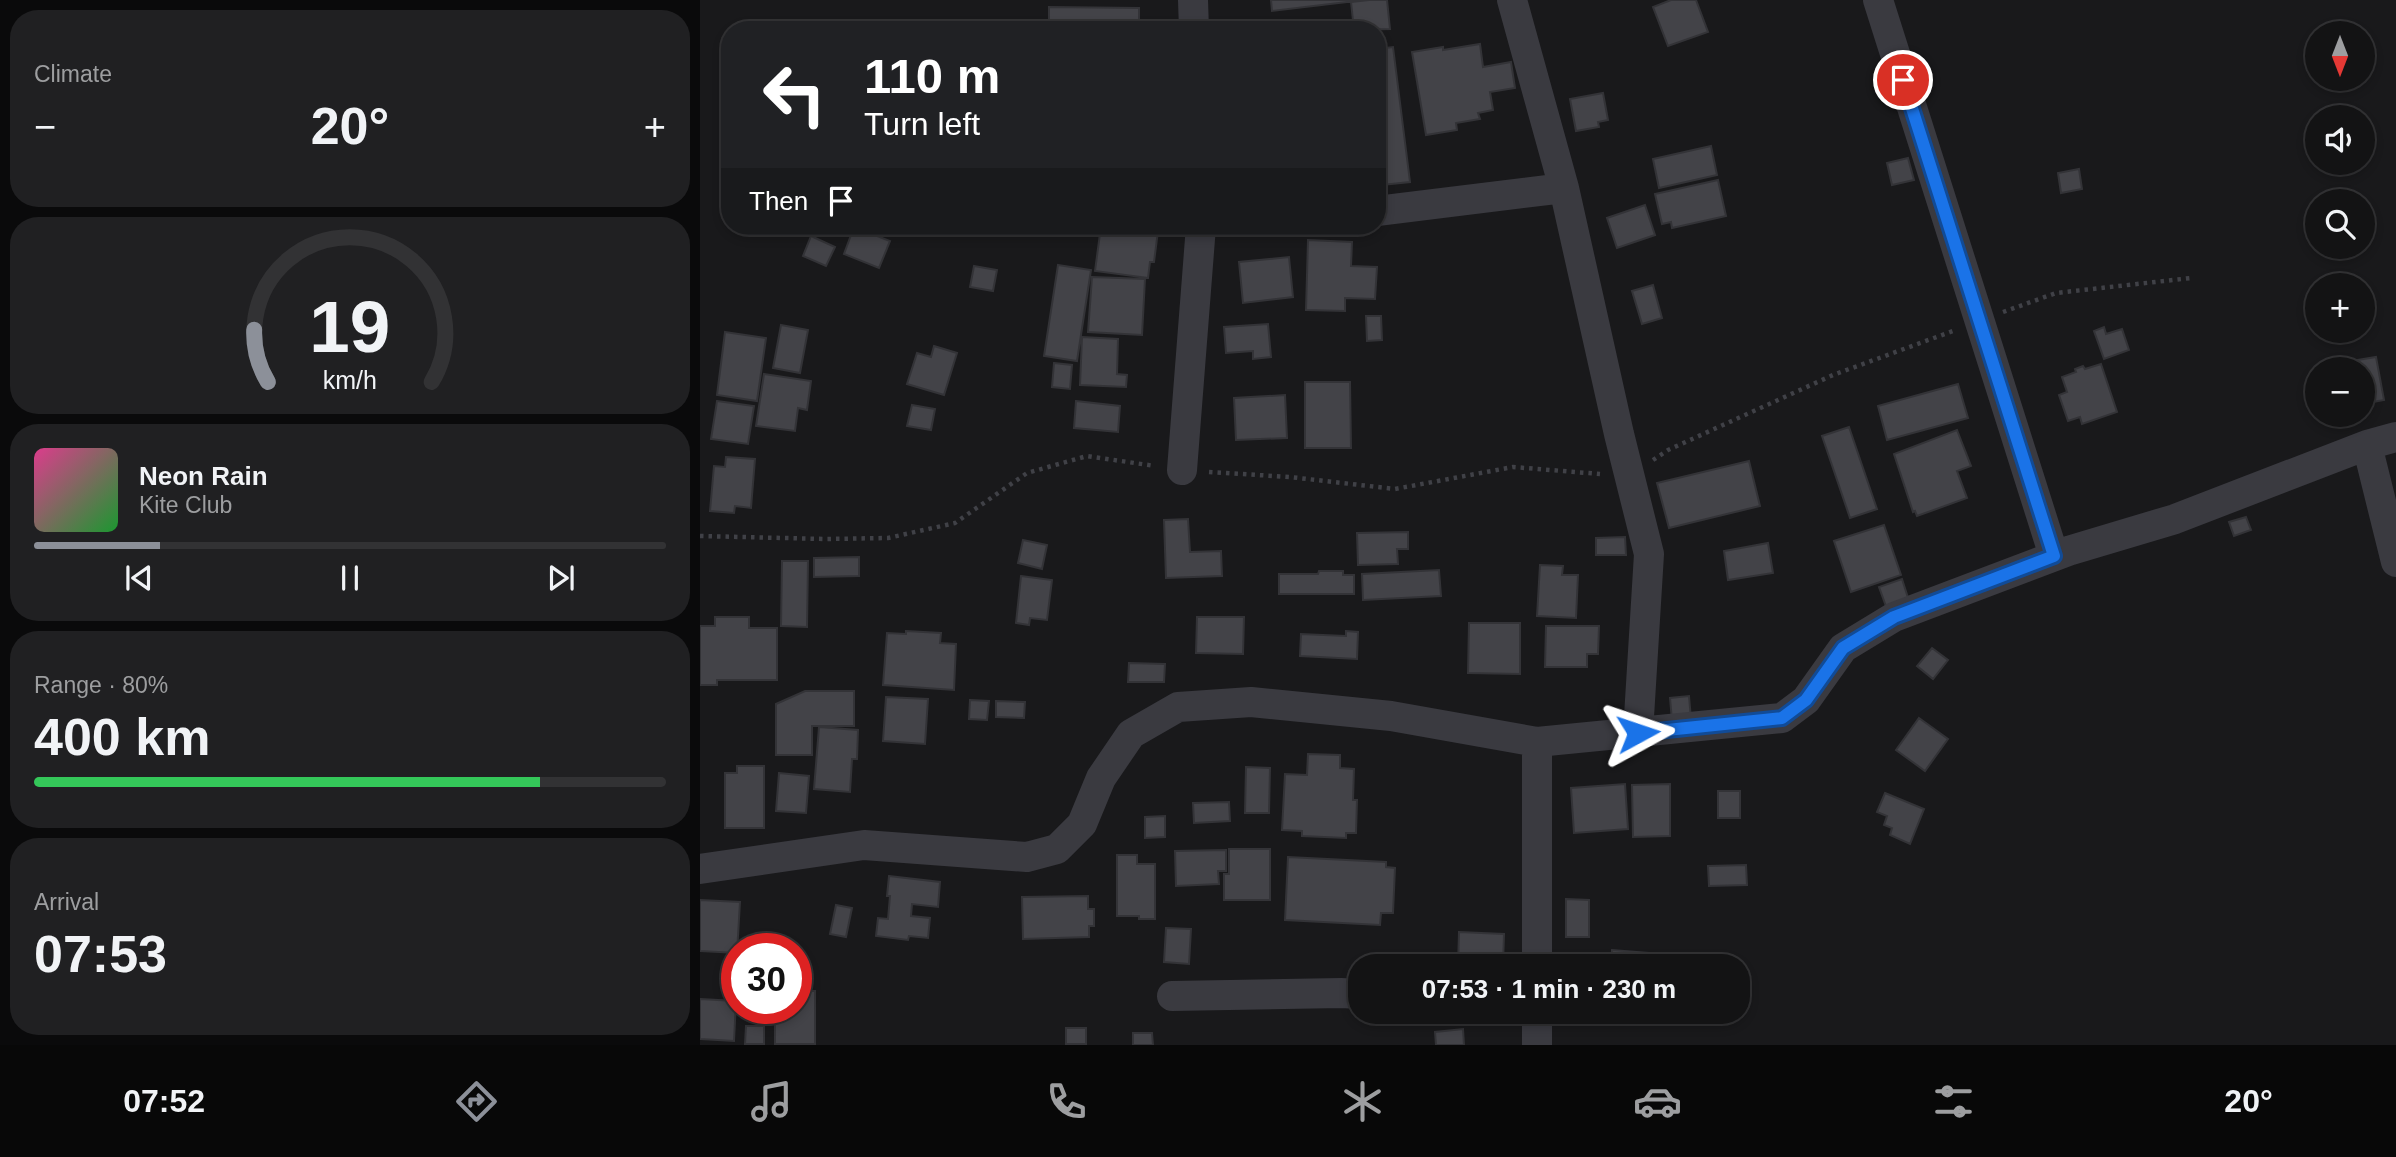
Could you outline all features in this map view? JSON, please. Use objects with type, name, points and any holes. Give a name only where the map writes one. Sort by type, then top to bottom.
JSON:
[{"type":"street","points":[[1193,0],[1194,21]]},
{"type":"street","points":[[1512,0],[1564,188],[1649,554],[1638,733]]},
{"type":"street","points":[[1878,0],[2054,556]]},
{"type":"street","points":[[1386,210],[1564,188]]},
{"type":"street","points":[[1182,470],[1200,235]]},
{"type":"street","points":[[700,869],[864,845],[1027,857],[1057,849],[1082,824],[1101,778],[1131,734],[1178,707],[1264,703],[1391,716],[1537,742],[1782,718],[1806,700],[1843,648],[1894,617],[2054,556],[2175,519],[2367,445],[2396,438]]},
{"type":"street","points":[[2367,445],[2396,562]]},
{"type":"street","points":[[1537,742],[1537,954]]},
{"type":"street","points":[[1171,996],[1348,993]]},
{"type":"street","points":[[1537,1024],[1537,1045]]},
{"type":"path","points":[[700,536],[888,538],[956,523],[1027,473],[1087,456],[1182,470],[1290,477],[1395,489],[1513,467],[1629,476],[1668,450],[1833,375],[2056,293],[2191,278]]},
{"type":"building","points":[[1271,0],[1364,0],[1272,11]]},
{"type":"building","points":[[1387,0],[1390,29],[1386,29],[1386,21],[1353,21],[1351,2]]},
{"type":"building","points":[[1671,0],[1696,0],[1708,32],[1668,46],[1653,7]]},
{"type":"building","points":[[1049,7],[1139,8],[1139,21],[1049,21]]},
{"type":"building","points":[[1480,44],[1483,67],[1511,62],[1515,88],[1490,92],[1493,110],[1478,113],[1480,119],[1456,123],[1457,130],[1426,135],[1412,52]]},
{"type":"building","points":[[1393,47],[1410,182],[1386,185],[1386,48]]},
{"type":"building","points":[[1603,93],[1608,120],[1598,122],[1599,127],[1576,131],[1570,99]]},
{"type":"building","points":[[1711,146],[1717,175],[1659,188],[1653,159]]},
{"type":"building","points":[[1908,158],[1914,180],[1892,185],[1887,163]]},
{"type":"building","points":[[2079,169],[2082,189],[2061,193],[2058,173]]},
{"type":"building","points":[[1718,180],[1726,216],[1672,228],[1671,222],[1662,224],[1655,194]]},
{"type":"building","points":[[1645,205],[1655,235],[1617,248],[1607,218]]},
{"type":"building","points":[[851,235],[875,235],[890,241],[879,268],[844,254]]},
{"type":"building","points":[[1100,235],[1157,235],[1154,262],[1150,262],[1148,278],[1095,271]]},
{"type":"building","points":[[811,236],[835,247],[826,266],[803,256]]},
{"type":"building","points":[[1308,240],[1352,242],[1351,266],[1377,267],[1375,299],[1345,298],[1345,311],[1306,310]]},
{"type":"building","points":[[1289,257],[1293,297],[1243,303],[1239,262]]},
{"type":"building","points":[[1058,265],[1091,270],[1077,361],[1044,356]]},
{"type":"building","points":[[974,266],[997,270],[993,291],[970,287]]},
{"type":"building","points":[[1092,277],[1145,279],[1142,335],[1088,332]]},
{"type":"building","points":[[1653,285],[1662,318],[1642,324],[1632,291]]},
{"type":"building","points":[[1366,316],[1381,316],[1382,340],[1367,341]]},
{"type":"building","points":[[1268,324],[1271,357],[1253,359],[1253,351],[1226,353],[1224,327]]},
{"type":"building","points":[[781,325],[808,330],[800,373],[773,368]]},
{"type":"building","points":[[2104,327],[2106,334],[2122,329],[2129,350],[2104,359],[2094,331]]},
{"type":"building","points":[[725,332],[766,338],[757,401],[717,395]]},
{"type":"building","points":[[1082,337],[1118,339],[1117,374],[1127,375],[1126,387],[1080,385]]},
{"type":"building","points":[[934,346],[957,353],[944,395],[907,384],[917,353],[931,357]]},
{"type":"building","points":[[2375,357],[2384,400],[2375,402]]},
{"type":"building","points":[[1054,363],[1072,365],[1070,389],[1052,387]]},
{"type":"building","points":[[2101,364],[2117,412],[2082,424],[2080,417],[2068,421],[2059,395],[2067,392],[2062,377],[2083,366],[2085,369]]},
{"type":"building","points":[[764,374],[811,381],[807,410],[798,408],[795,431],[756,426]]},
{"type":"building","points":[[1305,382],[1350,382],[1351,448],[1305,448]]},
{"type":"building","points":[[1958,384],[1968,418],[1887,440],[1878,406]]},
{"type":"building","points":[[1285,395],[1287,438],[1236,440],[1234,398]]},
{"type":"building","points":[[717,401],[754,406],[748,444],[711,439]]},
{"type":"building","points":[[1076,401],[1120,406],[1118,432],[1074,428]]},
{"type":"building","points":[[912,405],[935,409],[931,430],[907,426]]},
{"type":"building","points":[[1849,427],[1877,509],[1850,518],[1822,436]]},
{"type":"building","points":[[1957,430],[1971,466],[1957,471],[1967,498],[1917,516],[1915,511],[1913,512],[1894,454]]},
{"type":"building","points":[[726,457],[755,459],[751,508],[735,506],[734,513],[710,511],[714,466],[725,467]]},
{"type":"building","points":[[1749,461],[1760,506],[1669,528],[1657,483]]},
{"type":"building","points":[[2246,517],[2251,530],[2234,536],[2229,522]]},
{"type":"building","points":[[1188,519],[1190,552],[1221,551],[1222,576],[1166,578],[1164,520]]},
{"type":"building","points":[[1884,525],[1901,575],[1851,592],[1834,541]]},
{"type":"building","points":[[1408,532],[1408,549],[1397,549],[1398,564],[1358,565],[1357,533]]},
{"type":"building","points":[[1625,537],[1626,555],[1596,555],[1596,538]]},
{"type":"building","points":[[1023,540],[1047,545],[1042,569],[1018,563]]},
{"type":"building","points":[[1768,543],[1773,573],[1728,580],[1724,551]]},
{"type":"building","points":[[859,557],[859,576],[814,577],[814,558]]},
{"type":"building","points":[[782,561],[808,561],[807,627],[781,626]]},
{"type":"building","points":[[1540,565],[1563,566],[1562,575],[1578,575],[1576,618],[1537,616]]},
{"type":"building","points":[[1439,570],[1441,596],[1363,600],[1362,574]]},
{"type":"building","points":[[1319,571],[1343,571],[1343,575],[1354,575],[1354,594],[1279,594],[1279,574],[1318,574]]},
{"type":"building","points":[[1021,576],[1052,580],[1047,620],[1030,618],[1029,625],[1016,623]]},
{"type":"building","points":[[1902,579],[1909,601],[1887,609],[1879,587]]},
{"type":"building","points":[[715,617],[749,617],[749,628],[777,628],[777,680],[717,680],[717,685],[700,685],[700,626],[715,626]]},
{"type":"building","points":[[1197,617],[1244,617],[1243,654],[1196,653]]},
{"type":"building","points":[[1469,623],[1520,623],[1520,674],[1468,673]]},
{"type":"building","points":[[1546,626],[1599,626],[1598,654],[1587,654],[1587,667],[1545,667]]},
{"type":"building","points":[[906,631],[941,633],[940,643],[956,644],[954,690],[883,685],[887,633],[906,634]]},
{"type":"building","points":[[1346,631],[1358,632],[1357,659],[1300,656],[1301,634],[1346,636]]},
{"type":"building","points":[[1932,648],[1948,660],[1933,679],[1917,666]]},
{"type":"building","points":[[1129,663],[1165,664],[1164,682],[1128,682]]},
{"type":"building","points":[[805,691],[854,691],[854,726],[812,726],[812,755],[776,755],[776,704]]},
{"type":"building","points":[[1689,696],[1691,719],[1672,721],[1670,698]]},
{"type":"building","points":[[886,697],[928,699],[925,744],[883,741]]},
{"type":"building","points":[[970,700],[989,701],[987,720],[969,719]]},
{"type":"building","points":[[996,701],[1025,702],[1024,718],[996,717]]},
{"type":"building","points":[[1919,718],[1948,739],[1925,771],[1896,750]]},
{"type":"building","points":[[819,727],[858,730],[857,759],[852,759],[850,792],[814,789]]},
{"type":"building","points":[[1308,754],[1340,755],[1340,768],[1354,769],[1356,833],[1346,833],[1346,838],[1302,836],[1302,831],[1282,830],[1285,774],[1307,775]]},
{"type":"building","points":[[737,766],[764,766],[764,828],[725,828],[725,773],[737,773]]},
{"type":"building","points":[[1246,767],[1270,768],[1269,813],[1245,813]]},
{"type":"building","points":[[779,773],[809,776],[806,813],[776,811]]},
{"type":"building","points":[[1625,784],[1628,829],[1574,833],[1571,788]]},
{"type":"building","points":[[1670,784],[1670,836],[1633,837],[1632,785]]},
{"type":"building","points":[[1718,791],[1740,791],[1740,818],[1718,818]]},
{"type":"building","points":[[1885,793],[1924,809],[1910,844],[1890,835],[1892,828],[1884,825],[1887,816],[1877,812]]},
{"type":"building","points":[[1229,802],[1230,821],[1194,823],[1193,803]]},
{"type":"building","points":[[1165,816],[1165,837],[1145,838],[1145,817]]},
{"type":"building","points":[[1229,849],[1270,849],[1270,900],[1224,900],[1224,874],[1229,874]]},
{"type":"building","points":[[1226,850],[1226,871],[1218,871],[1219,884],[1176,886],[1175,851]]},
{"type":"building","points":[[1117,855],[1137,855],[1137,864],[1155,864],[1155,919],[1117,916]]},
{"type":"building","points":[[1288,857],[1386,862],[1386,867],[1395,868],[1393,913],[1381,913],[1380,925],[1285,920]]},
{"type":"building","points":[[1746,865],[1747,885],[1709,886],[1708,866]]},
{"type":"building","points":[[889,876],[940,882],[938,907],[912,904],[911,916],[930,918],[928,938],[909,936],[908,940],[876,936],[878,918],[888,919]]},
{"type":"building","points":[[1088,896],[1088,909],[1094,909],[1094,926],[1089,926],[1089,937],[1023,939],[1022,897]]},
{"type":"building","points":[[1566,899],[1589,900],[1589,937],[1566,937]]},
{"type":"building","points":[[700,900],[740,902],[738,933],[721,933],[721,952],[700,951]]},
{"type":"building","points":[[836,905],[852,908],[846,937],[830,934]]},
{"type":"building","points":[[1166,928],[1191,929],[1189,964],[1164,962]]},
{"type":"building","points":[[1459,932],[1504,934],[1503,954],[1458,954]]},
{"type":"building","points":[[1612,950],[1661,954],[1612,954]]},
{"type":"building","points":[[812,991],[815,991],[815,1044],[775,1044],[775,1024],[812,1024]]},
{"type":"building","points":[[700,999],[721,1000],[721,1024],[735,1024],[734,1041],[700,1039]]},
{"type":"building","points":[[746,1026],[764,1026],[764,1044],[745,1044]]},
{"type":"building","points":[[1066,1028],[1086,1028],[1086,1044],[1066,1044]]},
{"type":"building","points":[[1463,1029],[1464,1045],[1436,1045],[1435,1032]]},
{"type":"building","points":[[1133,1033],[1152,1033],[1153,1045],[1133,1045]]},
{"type":"route","points":[[1638,733],[1782,718],[1806,700],[1843,648],[1894,617],[2054,556],[1903,80]]}]
